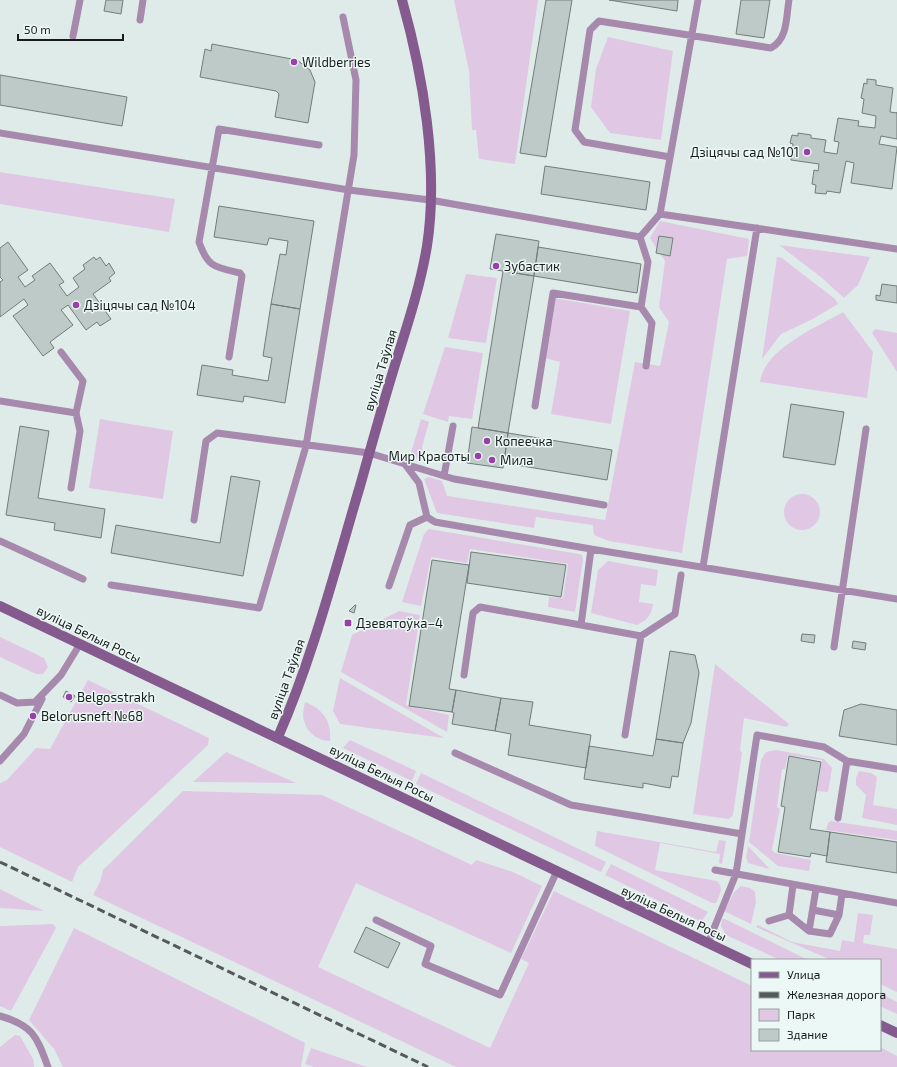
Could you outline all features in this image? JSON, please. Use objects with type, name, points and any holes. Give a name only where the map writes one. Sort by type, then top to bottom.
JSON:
[{"type":"main road","name":"вуліца Таўлая","points":[[278,737],[298,690],[369,453],[418,284],[427,246],[430,200],[430,156],[426,112],[415,49],[402,0]]},
{"type":"main road","name":"вуліца Белыя Росы","points":[[0,606],[278,737],[751,964]]},
{"type":"main road","points":[[881,1025],[897,1033]]},
{"type":"lane","points":[[73,36],[80,0]]},
{"type":"lane","points":[[140,20],[142,0]]},
{"type":"lane","points":[[640,237],[660,214],[698,0]]},
{"type":"lane","points":[[670,157],[584,142],[575,130],[590,30],[599,21],[771,48],[778,44],[784,35],[789,0]]},
{"type":"lane","points":[[111,585],[259,608],[306,446],[354,155],[356,80],[343,17]]},
{"type":"lane","points":[[229,357],[242,276],[240,272],[214,266],[203,255],[199,242],[218,129],[319,145]]},
{"type":"lane","points":[[0,133],[349,190],[430,200],[640,237]]},
{"type":"lane","points":[[660,214],[897,249]]},
{"type":"lane","points":[[703,567],[757,228]]},
{"type":"lane","points":[[640,237],[648,262],[641,307],[652,323],[646,366]]},
{"type":"lane","points":[[535,406],[553,293],[641,307]]},
{"type":"lane","points":[[61,352],[83,381],[76,413],[80,431],[71,488]]},
{"type":"lane","points":[[0,401],[76,413]]},
{"type":"lane","points":[[444,476],[453,426]]},
{"type":"lane","points":[[834,647],[866,429]]},
{"type":"lane","points":[[194,520],[206,441],[217,433],[306,446],[369,453],[404,462],[444,476],[604,505]]},
{"type":"lane","points":[[404,462],[419,483],[427,517],[435,522],[897,599]]},
{"type":"lane","points":[[390,586],[410,525],[427,517]]},
{"type":"lane","points":[[0,541],[83,580]]},
{"type":"lane","points":[[581,625],[591,549]]},
{"type":"lane","points":[[464,675],[473,613],[480,607],[641,636],[675,614],[681,575]]},
{"type":"lane","points":[[625,735],[641,636]]},
{"type":"lane","points":[[0,694],[17,703],[35,702],[61,675],[80,644]]},
{"type":"lane","points":[[0,761],[24,734],[48,689]]},
{"type":"lane","points":[[708,943],[736,874],[757,735],[824,747],[847,761],[897,769]]},
{"type":"lane","points":[[455,753],[571,805],[742,834]]},
{"type":"lane","points":[[838,818],[847,761]]},
{"type":"lane","points":[[715,870],[897,903]]},
{"type":"lane","points":[[376,920],[431,946],[425,964],[500,995],[557,871]]},
{"type":"lane","points":[[789,915],[793,885]]},
{"type":"lane","points":[[809,931],[816,889]]},
{"type":"lane","points":[[789,915],[809,931],[830,934],[839,915],[842,894]]},
{"type":"lane","points":[[813,910],[839,915]]},
{"type":"lane","points":[[769,921],[789,915]]},
{"type":"lane","points":[[0,1016],[22,1023],[38,1040],[48,1067]]},
{"type":"green space","points":[[454,0],[538,0],[515,164],[479,159],[476,130],[472,130],[469,71]]},
{"type":"green space","points":[[608,37],[673,51],[661,140],[610,133],[591,107],[596,69]]},
{"type":"green space","points":[[0,172],[175,199],[169,232],[0,204]]},
{"type":"green space","points":[[660,221],[749,239],[747,256],[727,259],[682,553],[609,541],[594,535],[593,525],[536,517],[534,528],[437,513],[424,479],[429,477],[442,481],[447,496],[605,520],[635,362],[660,366],[669,322],[659,307],[665,261],[650,238]]},
{"type":"green space","points":[[779,245],[870,257],[858,285],[844,298],[822,278]]},
{"type":"green space","points":[[777,257],[782,258],[835,299],[838,304],[811,320],[781,334],[762,359]]},
{"type":"green space","points":[[466,274],[497,278],[486,343],[448,338]]},
{"type":"green space","points":[[554,298],[630,311],[611,424],[551,414],[560,362],[544,358]]},
{"type":"green space","points":[[843,312],[873,352],[867,398],[760,382],[764,370],[771,359],[781,349],[806,332]]},
{"type":"green space","points":[[875,329],[897,333],[897,372],[872,333]]},
{"type":"green space","points":[[445,347],[483,353],[472,419],[449,416],[448,422],[423,414]]},
{"type":"green space","points":[[100,419],[173,431],[163,499],[89,488]]},
{"type":"green space","points":[[421,419],[429,422],[422,447],[426,458],[418,459],[410,456]]},
{"type":"green space","points":[[806,494],[815,499],[819,505],[819,519],[815,525],[806,530],[798,530],[789,525],[785,519],[784,508],[789,499],[795,495]]},
{"type":"green space","points":[[429,529],[582,555],[583,560],[575,612],[548,607],[549,597],[563,598],[568,564],[470,549],[467,563],[431,557],[421,606],[402,602],[424,534]]},
{"type":"green space","points":[[608,561],[658,570],[656,586],[641,584],[639,602],[653,604],[648,617],[637,625],[591,613],[598,570]]},
{"type":"green space","points":[[399,611],[420,615],[406,705],[449,715],[447,732],[341,672],[352,635]]},
{"type":"green space","points":[[0,637],[44,658],[48,667],[43,674],[36,674],[0,657]]},
{"type":"green space","points":[[715,664],[789,724],[787,727],[744,718],[740,750],[742,753],[733,815],[729,819],[693,814]]},
{"type":"green space","points":[[340,678],[444,738],[340,724],[333,711]]},
{"type":"green space","points":[[88,680],[209,738],[208,745],[78,867],[72,882],[0,847],[0,783],[7,780],[36,748],[50,749]]},
{"type":"green space","points":[[305,702],[317,708],[325,717],[328,722],[330,741],[321,740],[310,733],[305,725],[303,716]]},
{"type":"green space","points":[[350,740],[416,771],[412,781],[343,748]]},
{"type":"green space","points":[[776,750],[824,759],[832,768],[828,792],[817,791],[822,760],[788,755],[785,769],[782,769],[777,807],[780,809],[772,850],[775,853],[811,860],[809,871],[778,866],[749,842],[761,760],[766,752]]},
{"type":"green space","points":[[226,752],[296,783],[193,782]]},
{"type":"green space","points":[[859,771],[871,773],[877,777],[873,805],[897,809],[897,825],[862,818],[866,795],[856,785],[856,778]]},
{"type":"green space","points":[[421,773],[606,862],[601,872],[416,784]]},
{"type":"green space","points":[[183,791],[322,795],[472,865],[476,860],[513,872],[542,886],[511,953],[356,883],[318,967],[490,1048],[529,963],[521,959],[554,891],[751,986],[751,1051],[881,1051],[881,1048],[897,1056],[897,1067],[456,1067],[93,895],[100,882],[103,870]]},
{"type":"green space","points":[[831,821],[897,831],[897,840],[826,830],[828,823]]},
{"type":"green space","points":[[597,831],[716,852],[719,840],[726,841],[722,864],[719,863],[720,854],[660,843],[655,870],[717,881],[721,889],[716,903],[712,903],[595,846]]},
{"type":"green space","points":[[748,846],[769,869],[748,863],[746,857]]},
{"type":"green space","points":[[611,864],[708,912],[702,921],[698,920],[605,875]]},
{"type":"green space","points":[[741,886],[750,888],[755,892],[756,902],[751,924],[724,911],[734,892]]},
{"type":"green space","points":[[0,889],[44,911],[0,908]]},
{"type":"green space","points":[[858,913],[873,915],[870,935],[864,935],[863,943],[897,949],[897,992],[881,984],[881,959],[829,959],[756,927],[758,925],[792,942],[840,951],[842,940],[854,942]]},
{"type":"green space","points":[[722,919],[725,919],[806,959],[778,959],[726,935],[721,926]]},
{"type":"green space","points":[[53,924],[56,928],[11,1011],[0,1006],[0,926]]},
{"type":"green space","points":[[74,928],[305,1043],[301,1067],[63,1067],[54,1049],[29,1020]]},
{"type":"green space","points":[[881,994],[897,1002],[897,1014],[881,1006]]},
{"type":"green space","points":[[15,1035],[20,1036],[33,1059],[34,1067],[0,1067],[0,1047]]},
{"type":"green space","points":[[311,1048],[367,1067],[314,1067],[305,1064]]},
{"type":"building","points":[[106,0],[123,0],[121,14],[104,11]]},
{"type":"building","points":[[546,0],[572,0],[546,157],[520,153]]},
{"type":"building","points":[[609,0],[678,0],[677,11]]},
{"type":"building","points":[[741,0],[770,0],[764,38],[736,34]]},
{"type":"building","points":[[212,44],[297,60],[310,70],[315,82],[308,123],[275,117],[279,94],[276,91],[200,77],[205,49],[211,51]]},
{"type":"building","points":[[0,75],[127,97],[122,126],[0,105]]},
{"type":"building","points":[[867,79],[876,80],[876,85],[893,88],[890,112],[897,113],[897,139],[881,136],[879,144],[897,147],[892,189],[851,183],[854,163],[846,161],[840,193],[827,191],[826,194],[815,193],[816,185],[812,184],[814,170],[818,171],[819,164],[791,160],[793,144],[790,143],[792,135],[798,136],[798,133],[811,135],[811,138],[826,140],[824,152],[837,154],[839,142],[834,141],[838,118],[859,121],[858,126],[875,128],[876,116],[862,113],[864,99],[861,98],[864,83],[867,84]]},
{"type":"building","points":[[545,166],[650,182],[646,210],[541,194]]},
{"type":"building","points":[[219,206],[314,221],[300,309],[271,304],[280,254],[286,255],[288,241],[269,238],[267,245],[214,237]]},
{"type":"building","points":[[496,234],[539,241],[534,276],[490,269]]},
{"type":"building","points":[[659,236],[673,238],[670,256],[656,253]]},
{"type":"building","points":[[8,242],[28,270],[18,277],[25,287],[35,280],[32,276],[50,263],[64,282],[59,285],[67,296],[79,287],[73,278],[85,269],[83,265],[94,257],[96,260],[100,257],[106,266],[109,263],[115,273],[109,278],[111,281],[93,294],[111,319],[100,326],[97,322],[86,330],[68,305],[61,310],[73,325],[50,342],[54,348],[43,356],[13,316],[28,305],[24,299],[0,317],[0,282],[3,280],[0,277],[0,248]]},
{"type":"building","points":[[538,247],[641,264],[637,293],[534,276]]},
{"type":"building","points":[[503,271],[534,276],[508,433],[478,428]]},
{"type":"building","points":[[882,284],[897,286],[897,303],[876,300],[876,295],[880,296]]},
{"type":"building","points":[[271,304],[300,309],[285,403],[244,396],[243,402],[197,395],[202,365],[233,370],[232,375],[268,381],[272,358],[263,356]]},
{"type":"building","points":[[791,404],[844,412],[835,465],[783,457]]},
{"type":"building","points":[[20,426],[49,431],[38,498],[105,509],[101,538],[54,530],[55,523],[6,515]]},
{"type":"building","points":[[472,427],[508,433],[503,468],[467,463]]},
{"type":"building","points":[[508,433],[612,450],[607,480],[504,463]]},
{"type":"building","points":[[231,476],[260,481],[243,576],[111,553],[116,525],[220,543]]},
{"type":"building","points":[[471,552],[566,565],[561,597],[467,583]]},
{"type":"building","points":[[432,560],[469,565],[449,689],[456,690],[452,712],[409,706]]},
{"type":"building","points":[[355,605],[354,613],[349,611]]},
{"type":"building","points":[[802,634],[815,635],[814,643],[801,641]]},
{"type":"building","points":[[853,641],[866,643],[865,650],[852,648]]},
{"type":"building","points":[[670,651],[695,655],[699,673],[691,723],[683,743],[656,739]]},
{"type":"building","points":[[456,690],[501,698],[495,731],[452,724],[454,713],[452,712]]},
{"type":"building","name":"Belgosstrakh","points":[[66,691],[75,696],[71,702],[63,697]]},
{"type":"building","points":[[501,698],[533,702],[529,725],[591,735],[586,768],[508,755],[511,734],[495,731]]},
{"type":"building","points":[[861,704],[897,710],[897,745],[839,736],[844,710]]},
{"type":"building","points":[[656,739],[683,743],[678,777],[672,776],[670,788],[643,783],[643,788],[584,779],[589,746],[653,756]]},
{"type":"building","points":[[789,756],[821,762],[810,829],[830,832],[827,856],[811,853],[810,857],[778,852],[785,807],[781,806]]},
{"type":"building","points":[[830,832],[897,842],[897,873],[826,862]]},
{"type":"building","points":[[366,927],[400,943],[388,968],[354,952]]},
{"type":"railway","points":[[0,862],[428,1067]]},
{"type":"place","name":"Wildberries","points":[[294,62]]},
{"type":"place","name":"Дзіцячы сад №101","points":[[807,152]]},
{"type":"place","name":"Зубастик","points":[[496,266]]},
{"type":"place","name":"Дзіцячы сад №104","points":[[76,305]]},
{"type":"place","name":"Копеечка","points":[[487,441]]},
{"type":"place","name":"Мир Красоты","points":[[478,456]]},
{"type":"place","name":"Мила","points":[[492,460]]},
{"type":"place","name":"Дзевятоўка–4","points":[[348,623]]},
{"type":"place","name":"Belgosstrakh","points":[[69,697]]},
{"type":"place","name":"Belorusneft №68","points":[[33,716]]}]
